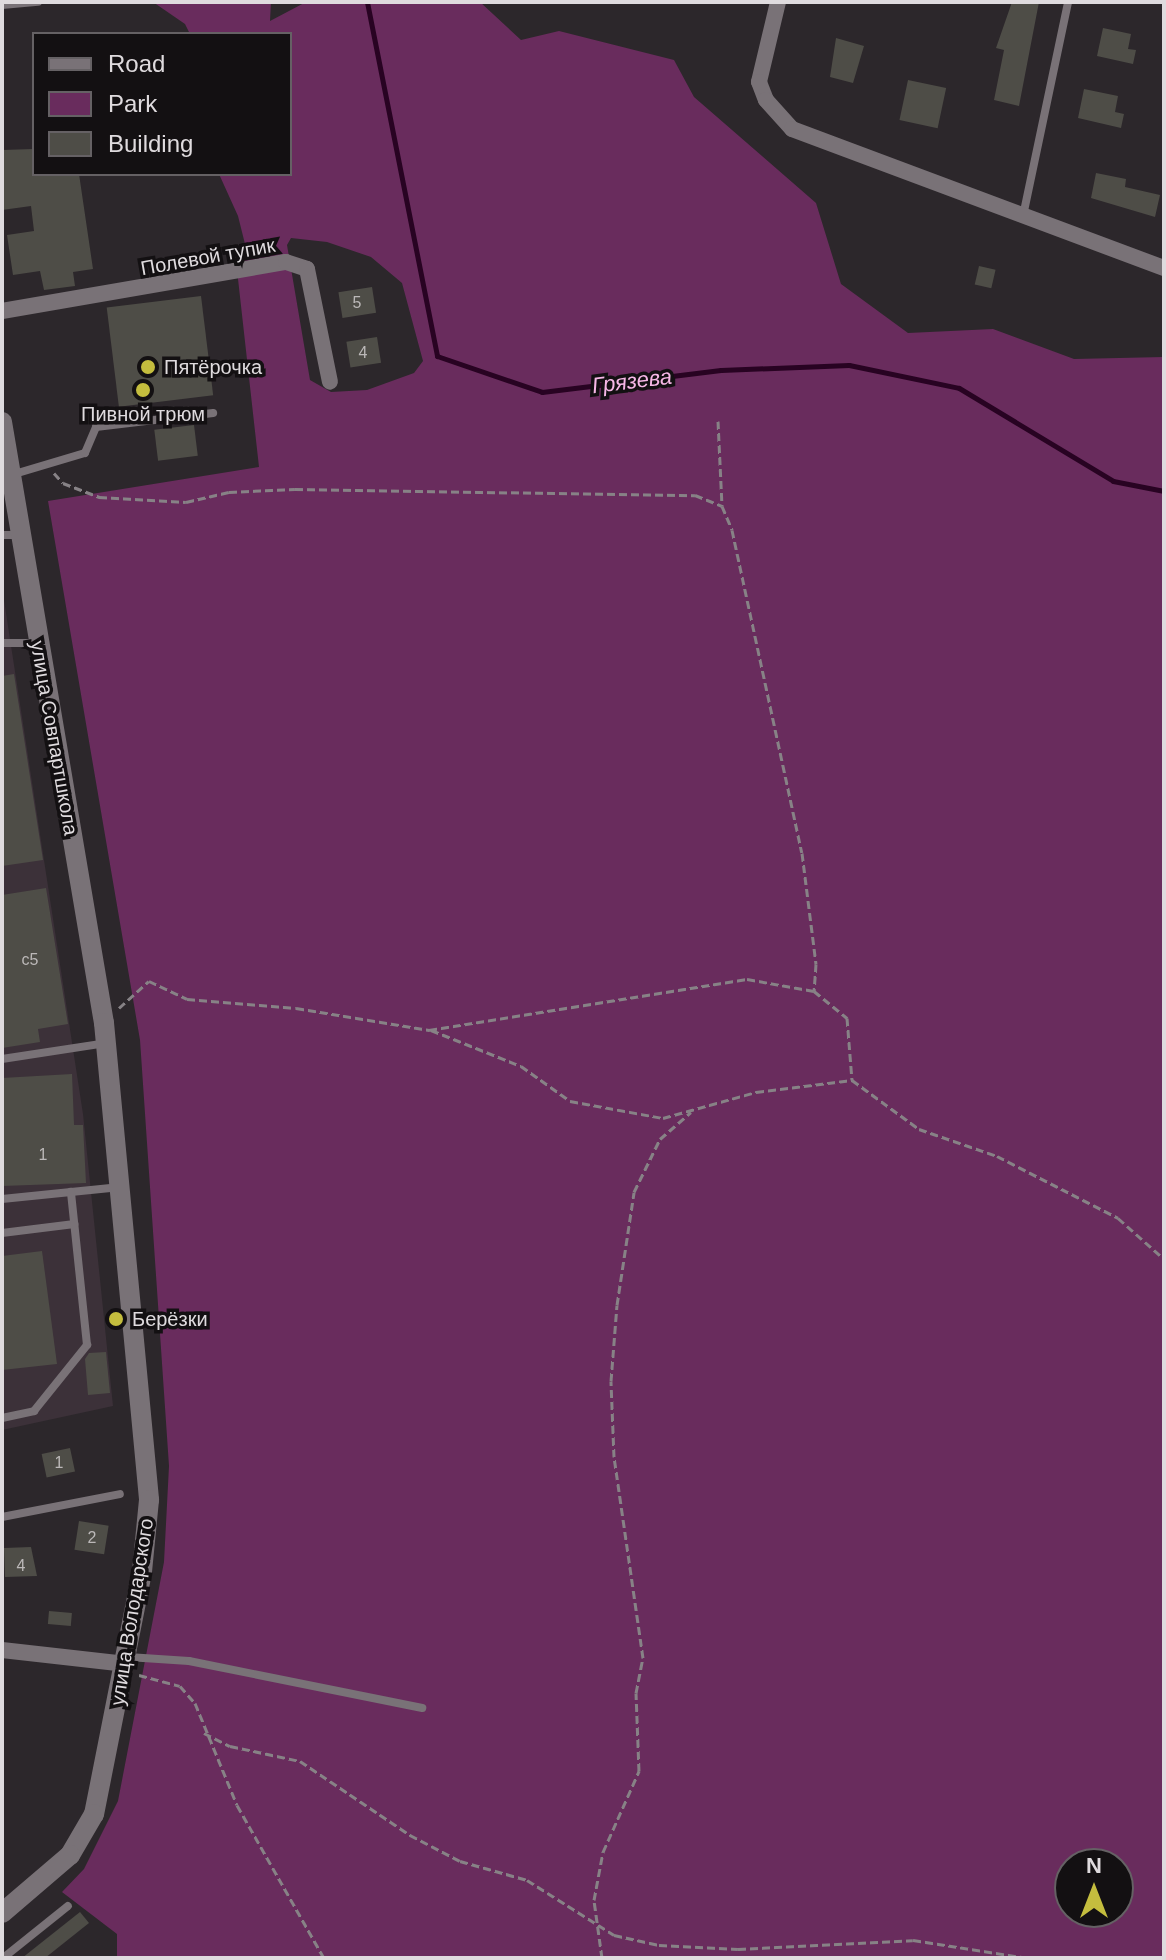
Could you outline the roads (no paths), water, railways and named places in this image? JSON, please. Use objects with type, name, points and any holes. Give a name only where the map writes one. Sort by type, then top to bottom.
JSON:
[{"type":"street","points":[[778,2],[759,82],[766,100],[792,129],[1164,268]]},
{"type":"street","name":"Полевой тупик","points":[[2,311],[286,262],[307,269],[330,382]]},
{"type":"street","name":"улица Совпартшкола","points":[[2,422],[10,535],[38,643],[106,1040],[120,1181]]},
{"type":"street","name":"улица Володарского","points":[[2,1913],[53,1872],[84,1835],[101,1789],[126,1664],[149,1500],[120,1181]]},
{"type":"street","points":[[2,1650],[126,1664]]},
{"type":"lane","points":[[2,5],[38,2]]},
{"type":"lane","points":[[1023,216],[1068,2]]},
{"type":"lane","points":[[8,480],[85,453],[96,427],[213,413]]},
{"type":"lane","points":[[2,643],[38,643]]},
{"type":"lane","points":[[2,1059],[106,1040]]},
{"type":"lane","points":[[2,1199],[71,1192],[120,1181]]},
{"type":"lane","points":[[2,1418],[34,1411],[87,1345],[71,1192]]},
{"type":"lane","points":[[2,1233],[74,1224]]},
{"type":"lane","points":[[2,1517],[120,1494]]},
{"type":"lane","points":[[126,1664],[189,1661],[422,1708]]},
{"type":"lane","points":[[3,1958],[68,1906]]},
{"type":"waterway","name":"Грязева","points":[[367,2],[437,356],[542,392],[721,370],[849,365],[959,388],[1113,481],[1164,491]]},
{"type":"place","name":"Пятёрочка","points":[[148,367]]},
{"type":"place","name":"Пивной трюм","points":[[143,390]]},
{"type":"place","name":"Берёзки","points":[[116,1319]]}]
